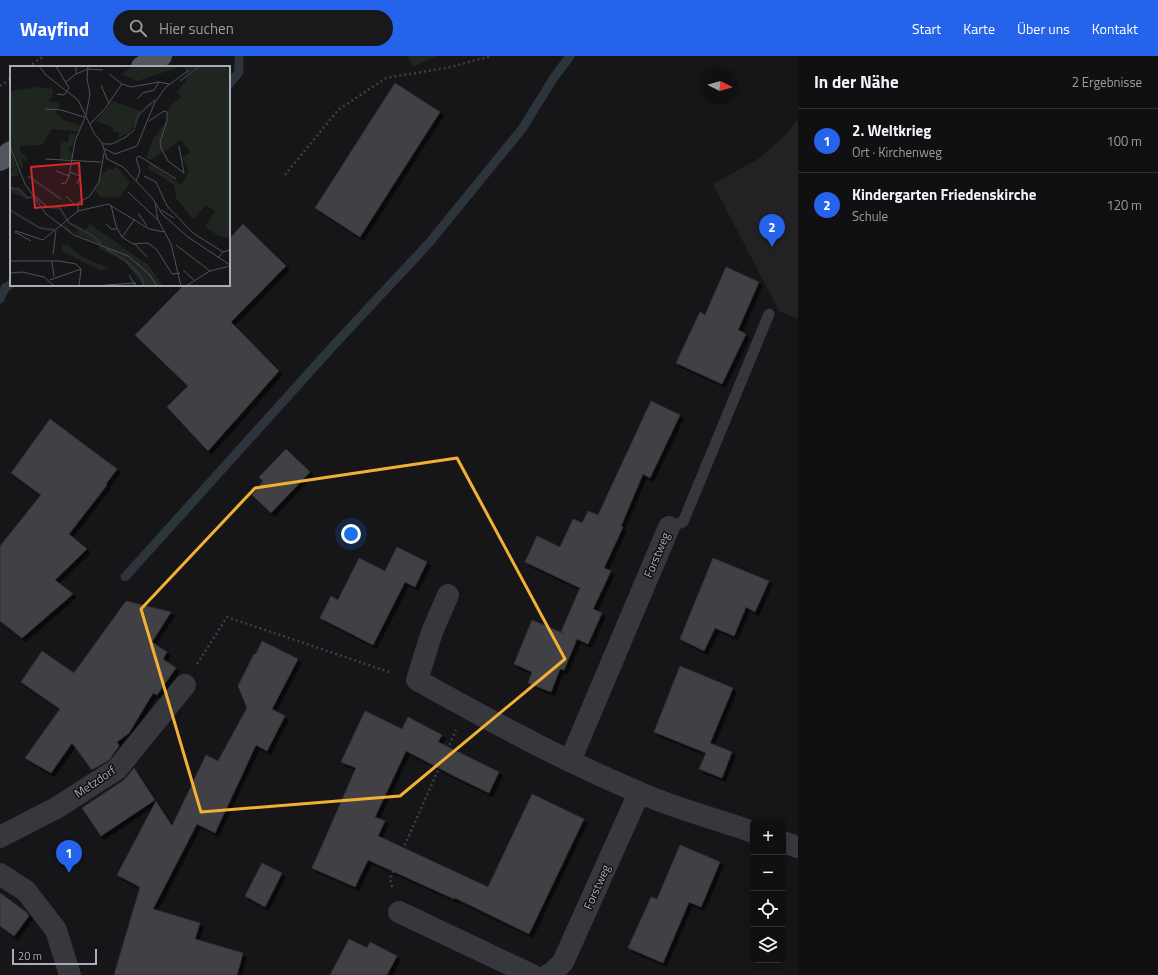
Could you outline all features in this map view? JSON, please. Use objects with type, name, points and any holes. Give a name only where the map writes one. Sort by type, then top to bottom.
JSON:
[{"type":"main road","points":[[144,66],[161,56]]},
{"type":"main road","points":[[0,160],[10,153]]},
{"type":"street","name":"Forstweg","points":[[570,761],[669,527]]},
{"type":"street","points":[[448,595],[432,632],[417,680],[466,708],[570,761],[639,792],[687,811],[750,831]]},
{"type":"street","name":"Metzdorf","points":[[0,837],[58,807],[117,769],[185,685]]},
{"type":"street","name":"Forstweg","points":[[548,975],[550,975],[564,962],[639,792]]},
{"type":"street","points":[[786,843],[798,847]]},
{"type":"street","points":[[0,874],[26,891],[56,930],[70,975]]},
{"type":"street","points":[[399,912],[532,975]]},
{"type":"lane","name":"Forstweg","points":[[669,527],[683,522],[770,314]]},
{"type":"path","points":[[29,66],[44,56]]},
{"type":"path","points":[[285,175],[338,110],[386,78],[451,67],[490,56]]},
{"type":"path","points":[[0,86],[10,80]]},
{"type":"path","points":[[185,685],[227,617],[417,680]]},
{"type":"path","points":[[399,912],[390,878],[466,708]]},
{"type":"highlighted area","points":[[457,458],[565,659],[400,796],[201,812],[141,609],[255,488]]},
{"type":"shaded area","points":[[408,56],[438,56],[413,67]]},
{"type":"shaded area","points":[[798,119],[798,319],[779,311],[713,184],[758,159],[786,135]]},
{"type":"building","points":[[395,83],[440,112],[360,237],[315,208]]},
{"type":"building","points":[[243,224],[286,266],[231,322],[279,371],[208,451],[167,407],[188,386],[135,335],[183,286],[230,286],[230,238]]},
{"type":"building","points":[[726,267],[759,282],[738,330],[746,334],[722,384],[676,363],[700,312],[705,315]]},
{"type":"building","points":[[651,401],[680,415],[650,478],[643,474],[621,526],[623,527],[604,568],[611,571],[593,609],[602,613],[588,644],[577,639],[564,670],[560,669],[551,692],[528,683],[532,672],[514,664],[532,620],[565,634],[561,632],[580,588],[525,562],[537,536],[560,547],[573,519],[582,523],[588,511],[598,515]]},
{"type":"building","points":[[50,419],[117,469],[106,484],[107,485],[69,534],[87,549],[55,580],[73,594],[22,638],[0,621],[0,546],[41,495],[11,473]]},
{"type":"building","points":[[286,449],[310,472],[271,513],[252,495],[263,481],[259,477]]},
{"type":"building","points":[[397,547],[427,562],[415,587],[405,582],[373,645],[320,618],[331,596],[338,600],[359,558],[385,571]]},
{"type":"building","points":[[713,558],[769,581],[755,612],[746,607],[734,636],[715,628],[704,651],[680,639]]},
{"type":"building","points":[[126,601],[171,612],[152,642],[167,652],[163,659],[176,668],[157,695],[153,693],[129,733],[117,742],[119,746],[109,760],[92,770],[72,743],[51,773],[25,758],[60,709],[21,682],[42,651],[74,673]]},
{"type":"building","points":[[262,641],[298,659],[272,709],[285,716],[267,751],[256,745],[215,833],[197,824],[153,909],[200,923],[195,939],[243,953],[237,975],[114,975],[140,887],[117,875],[156,801],[172,826],[206,755],[218,761],[247,708],[238,686]]},
{"type":"building","points":[[680,666],[733,688],[710,743],[732,752],[722,778],[699,769],[706,753],[654,732]]},
{"type":"building","points":[[365,711],[402,729],[408,717],[442,735],[438,742],[499,772],[489,793],[406,751],[375,817],[385,821],[378,836],[488,887],[532,794],[584,819],[529,934],[455,898],[454,899],[368,860],[355,887],[312,868],[356,768],[341,762]]},
{"type":"building","points":[[134,768],[155,800],[101,836],[82,808],[124,780]]},
{"type":"building","points":[[680,845],[720,862],[701,907],[689,902],[663,963],[628,948],[651,897],[657,899]]},
{"type":"building","points":[[262,863],[282,873],[265,907],[245,896]]},
{"type":"building","points":[[0,893],[26,912],[29,916],[14,936],[0,926]]},
{"type":"building","points":[[349,939],[367,948],[370,942],[397,956],[387,975],[330,975]]},
{"type":"waterway","points":[[230,83],[239,72],[239,56]]},
{"type":"waterway","points":[[125,577],[334,345],[429,243],[522,129],[553,79],[570,56]]},
{"type":"waterway","points":[[0,299],[5,288],[10,285]]},
{"type":"place","name":"Kindergarten Friedenskirche","points":[[772,247]]},
{"type":"place","name":"2. Weltkrieg","points":[[69,873]]}]
